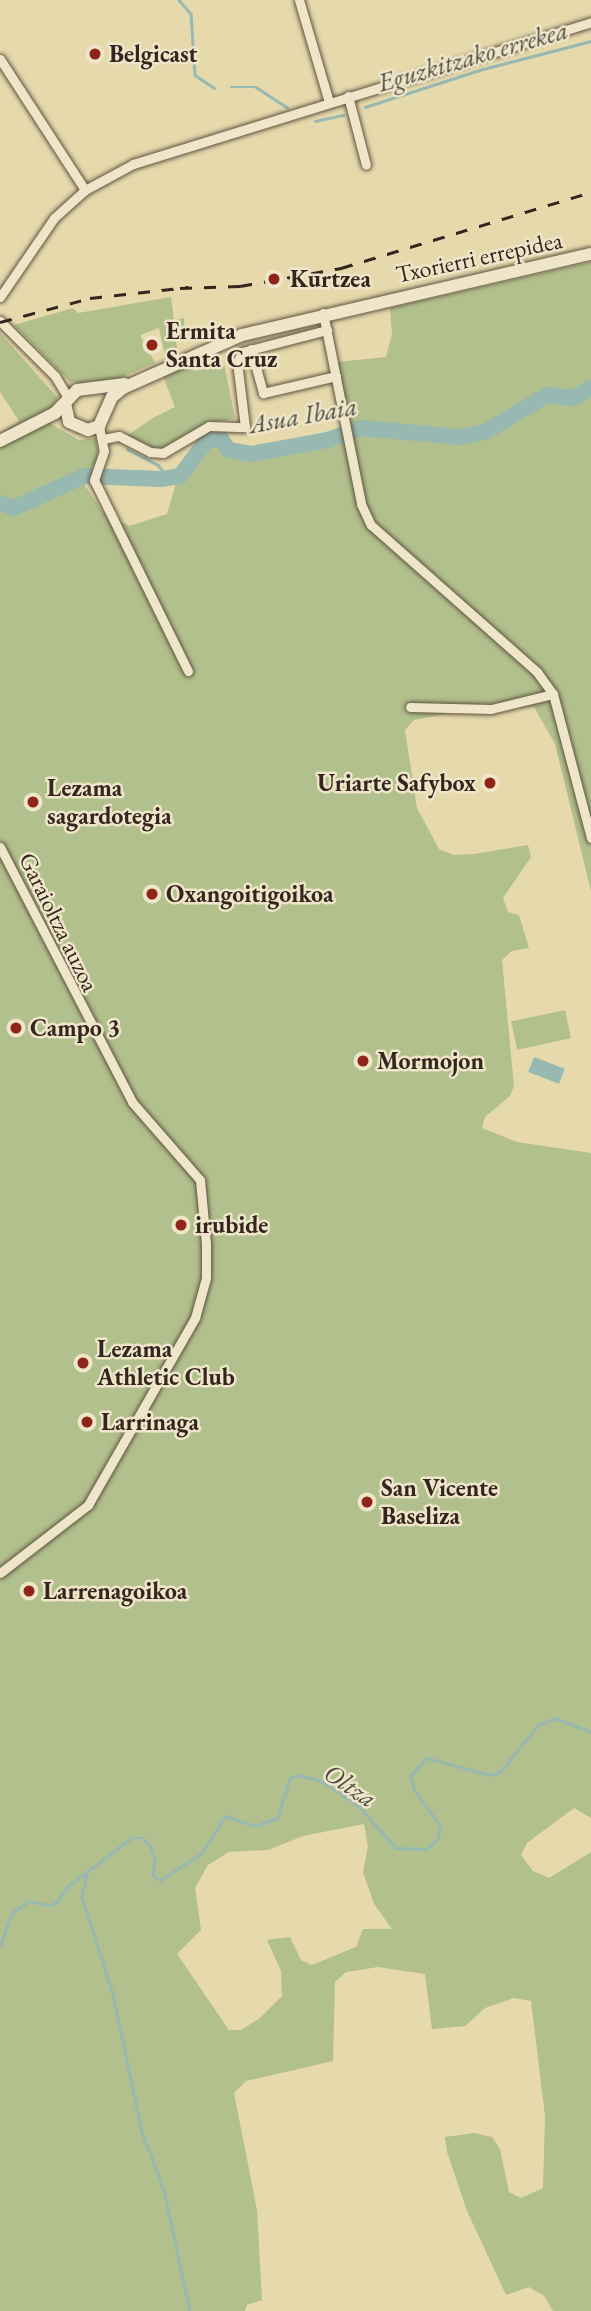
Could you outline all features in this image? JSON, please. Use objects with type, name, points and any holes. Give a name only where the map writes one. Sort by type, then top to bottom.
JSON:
[{"type":"street","points":[[299,0],[329,102]]},
{"type":"street","points":[[0,298],[54,218],[85,190],[150,156],[591,22]]},
{"type":"street","points":[[0,59],[85,190]]},
{"type":"street","points":[[348,96],[366,165]]},
{"type":"street","name":"Txorierri errepidea","points":[[70,397],[137,380],[242,335],[323,313],[591,254]]},
{"type":"street","points":[[323,313],[361,504],[371,525],[537,672],[553,694],[591,838]]},
{"type":"street","points":[[0,321],[55,376],[70,397],[69,422]]},
{"type":"street","points":[[103,439],[119,436],[149,452],[163,453],[209,426],[244,427],[237,362],[242,352],[327,330]]},
{"type":"street","points":[[251,349],[263,393],[336,376]]},
{"type":"street","name":"Txorierri errepidea","points":[[99,426],[112,397],[137,380]]},
{"type":"street","points":[[95,390],[104,399],[107,411]]},
{"type":"street","points":[[0,441],[29,427],[70,397]]},
{"type":"street","points":[[29,427],[69,422],[81,430],[99,426],[103,439],[103,459],[95,475],[188,671]]},
{"type":"street","points":[[410,707],[491,709],[553,694]]},
{"type":"street","name":"Garaioltza auzoa","points":[[0,847],[132,1102],[200,1180],[206,1243],[206,1278],[195,1318],[88,1505],[0,1573]]},
{"type":"green space","points":[[591,262],[591,891],[555,744],[534,707],[467,710],[414,720],[405,730],[417,808],[439,849],[453,855],[528,845],[531,857],[503,898],[508,912],[519,915],[529,948],[512,951],[502,960],[514,1086],[510,1096],[485,1117],[482,1128],[517,1142],[591,1153],[591,1818],[574,1808],[527,1843],[521,1855],[533,1871],[549,1878],[591,1852],[591,2311],[553,2311],[544,2296],[529,2287],[506,2295],[467,2211],[447,2152],[445,2137],[474,2133],[492,2137],[500,2149],[509,2192],[521,2198],[543,2188],[545,2116],[531,2001],[514,1998],[485,2008],[465,2026],[432,2029],[425,1974],[378,1967],[346,1972],[335,1982],[333,2061],[246,2081],[234,2093],[257,2210],[262,2300],[247,2305],[245,2311],[0,2311],[0,434],[19,421],[0,392],[0,333],[57,397],[51,424],[79,440],[96,438],[98,459],[88,474],[79,477],[103,512],[129,526],[167,514],[182,463],[202,444],[230,441],[249,451],[268,453],[348,430],[337,362],[386,357],[392,334],[390,308]],"holes":[[[364,1824],[368,1846],[363,1872],[374,1904],[392,1929],[363,1929],[356,1947],[312,1965],[301,1960],[290,1937],[267,1940],[281,1971],[282,1996],[260,2018],[241,2030],[229,2030],[177,1954],[201,1930],[195,1888],[208,1865],[229,1852],[268,1850],[303,1836]]]},
{"type":"green space","points":[[171,297],[174,320],[184,318],[185,335],[176,340],[177,349],[165,355],[159,328],[140,335],[155,363],[103,385],[70,382],[14,325],[73,308],[78,313]]},
{"type":"green space","points":[[224,364],[235,418],[205,425],[169,447],[155,449],[130,439],[128,435],[175,407],[163,376],[186,367],[193,366],[194,371]]},
{"type":"green space","points":[[565,1010],[571,1038],[517,1050],[511,1021]]},
{"type":"water","points":[[534,1057],[565,1069],[559,1084],[528,1072]]},
{"type":"waterway","name":"Eguzkitzako errekea","points":[[179,0],[191,14],[195,75],[214,88]]},
{"type":"waterway","name":"Eguzkitzako errekea","points":[[365,107],[483,69],[591,41]]},
{"type":"waterway","name":"Eguzkitzako errekea","points":[[231,87],[256,87],[287,107]]},
{"type":"waterway","name":"Eguzkitzako errekea","points":[[315,121],[343,115]]},
{"type":"waterway","name":"Asua Ibaia","points":[[0,503],[14,508],[84,476],[161,479],[180,476],[207,440],[221,439],[229,450],[251,454],[327,440],[361,428],[460,437],[485,432],[547,395],[572,398],[591,388]]},
{"type":"waterway","points":[[127,449],[158,465],[168,478]]},
{"type":"waterway","name":"Oltza","points":[[0,1946],[12,1913],[29,1901],[50,1905],[57,1902],[67,1887],[131,1838],[143,1838],[150,1845],[155,1859],[153,1875],[160,1880],[202,1853],[225,1816],[255,1826],[277,1818],[290,1778],[299,1775],[321,1781],[358,1805],[396,1848],[427,1849],[438,1838],[440,1826],[414,1790],[410,1776],[427,1758],[491,1775],[500,1772],[538,1725],[555,1718],[591,1732]]},
{"type":"waterway","points":[[87,1875],[82,1897],[113,1994],[142,2132],[164,2190],[190,2311]]},
{"type":"railway","points":[[180,288],[240,286],[341,268],[591,192]]},
{"type":"railway","points":[[0,322],[90,298],[188,287]]},
{"type":"place","name":"Belgicast","points":[[95,54]]},
{"type":"place","name":"Kurtzea","points":[[274,279]]},
{"type":"place","name":"Ermita Santa Cruz","points":[[152,345]]},
{"type":"place","name":"Uriarte Safybox","points":[[490,783]]},
{"type":"place","name":"Lezama sagardotegia","points":[[33,802]]},
{"type":"place","name":"Oxangoitigoikoa","points":[[152,894]]},
{"type":"place","name":"Campo 3","points":[[16,1028]]},
{"type":"place","name":"Mormojon","points":[[363,1061]]},
{"type":"place","name":"irubide","points":[[181,1225]]},
{"type":"place","name":"Lezama Athletic Club","points":[[83,1363]]},
{"type":"place","name":"Larrinaga","points":[[87,1422]]},
{"type":"place","name":"San Vicente Baseliza","points":[[367,1502]]},
{"type":"place","name":"Larrenagoikoa","points":[[29,1591]]}]
